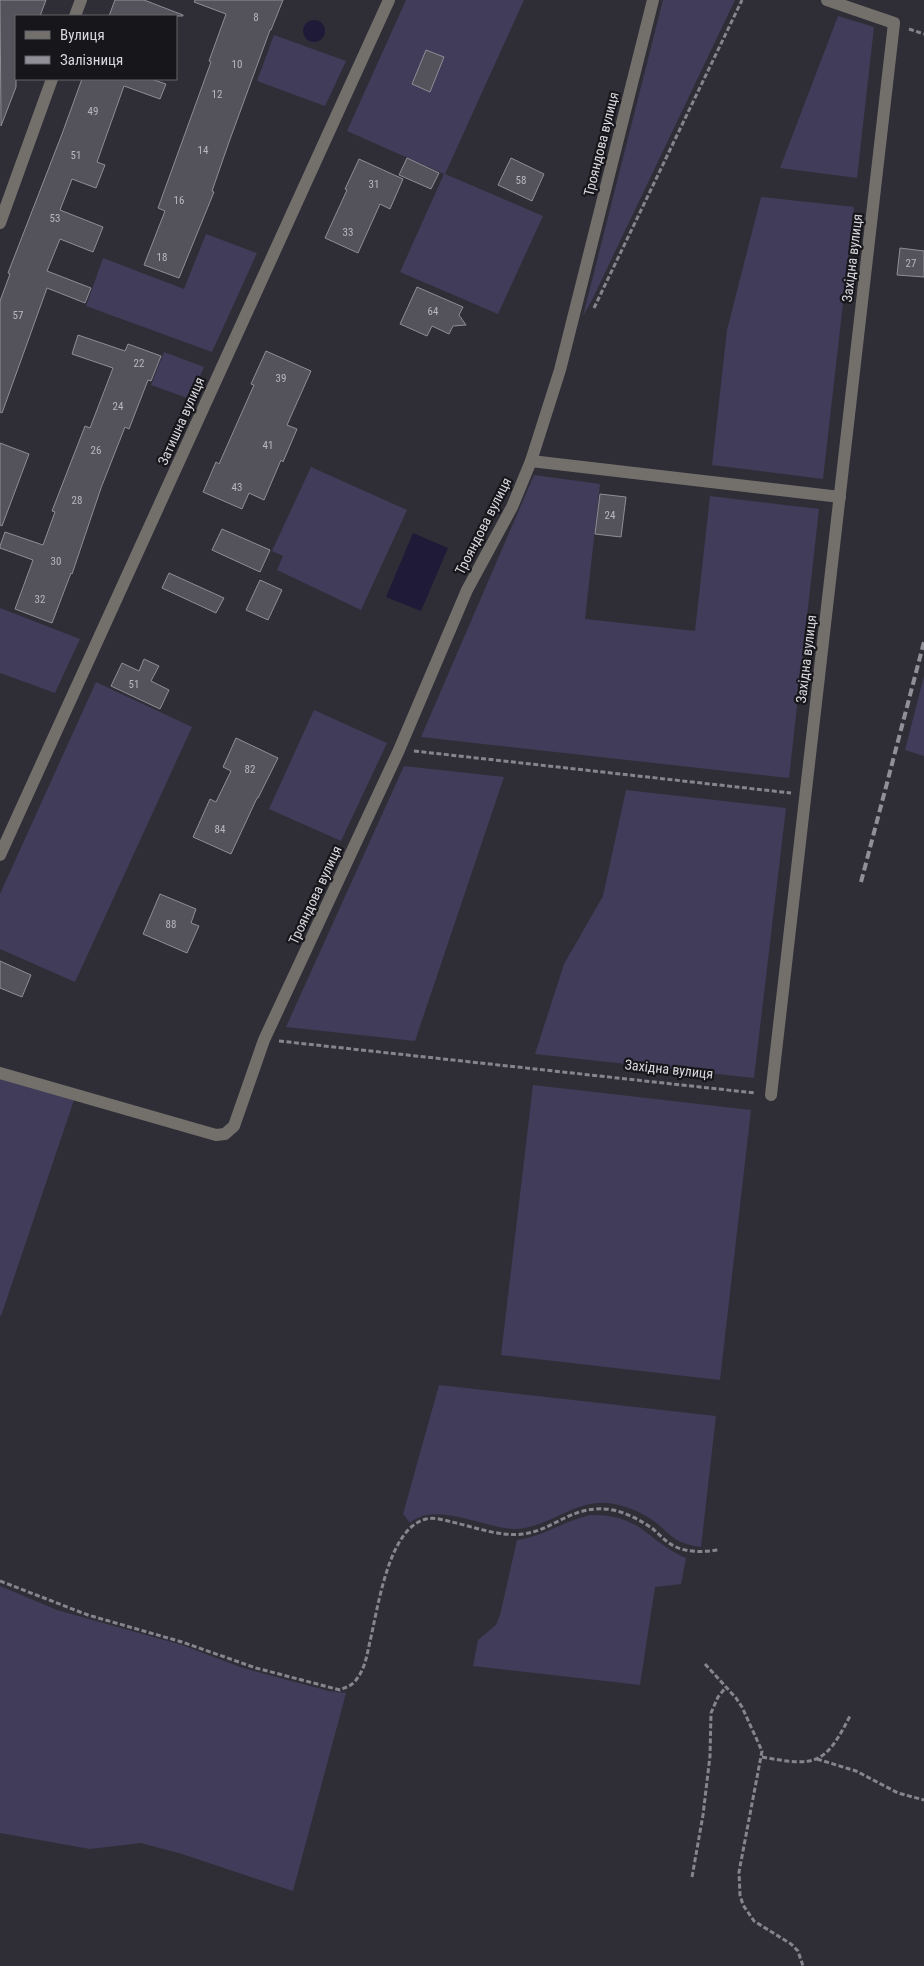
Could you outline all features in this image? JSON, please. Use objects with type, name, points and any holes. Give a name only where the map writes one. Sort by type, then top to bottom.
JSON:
[{"type":"street","points":[[75,15],[81,0]]},
{"type":"street","name":"Затишна вулиця","points":[[0,855],[389,0]]},
{"type":"street","name":"Трояндова вулиця","points":[[0,1073],[216,1134],[230,1132],[234,1126],[264,1040],[399,750],[467,590],[512,507],[531,461],[560,370],[653,0]]},
{"type":"street","name":"Західна вулиця","points":[[771,1095],[894,23],[827,0]]},
{"type":"street","points":[[0,223],[52,80]]},
{"type":"street","points":[[531,461],[840,496]]},
{"type":"path","points":[[590,314],[742,0]]},
{"type":"path","points":[[399,750],[805,795]]},
{"type":"path","name":"Західна вулиця","points":[[264,1040],[771,1095]]},
{"type":"path","points":[[0,1581],[88,1615],[182,1642],[256,1668],[340,1690],[355,1682],[362,1669],[389,1565],[397,1547],[405,1533],[413,1525],[427,1519],[440,1519],[507,1534],[523,1534],[581,1511],[614,1510],[641,1521],[673,1546],[683,1550],[718,1550]]},
{"type":"path","points":[[705,1664],[742,1707],[758,1742],[762,1757],[739,1872],[740,1895],[743,1905],[754,1921],[791,1944],[798,1951],[804,1966]]},
{"type":"path","points":[[692,1878],[703,1816],[710,1756],[711,1713],[718,1697],[726,1687]]},
{"type":"path","points":[[817,1759],[833,1747],[850,1716]]},
{"type":"path","points":[[762,1757],[796,1762],[817,1759],[856,1771],[898,1792],[924,1800]]},
{"type":"shaded area","points":[[406,0],[524,0],[445,174],[543,216],[498,314],[400,272],[444,174],[347,131]]},
{"type":"shaded area","points":[[663,0],[735,0],[583,316]]},
{"type":"shaded area","points":[[838,16],[874,27],[857,178],[780,168]]},
{"type":"shaded area","points":[[310,20],[318,20],[325,27],[325,35],[318,42],[310,42],[303,35],[303,27]]},
{"type":"shaded area","points":[[274,35],[346,61],[325,106],[257,81]]},
{"type":"shaded area","points":[[761,197],[854,207],[823,479],[712,465],[727,330]]},
{"type":"shaded area","points":[[206,234],[257,253],[212,352],[86,306],[103,258],[184,289]]},
{"type":"shaded area","points":[[164,352],[204,367],[190,399],[151,385]]},
{"type":"shaded area","points":[[311,467],[407,510],[361,610],[277,570],[283,556],[272,551]]},
{"type":"shaded area","points":[[534,475],[600,484],[585,619],[695,631],[710,496],[819,509],[789,778],[421,737]]},
{"type":"shaded area","points":[[413,533],[448,548],[421,611],[386,597]]},
{"type":"shaded area","points":[[0,608],[80,639],[55,693],[0,673]]},
{"type":"shaded area","points":[[924,676],[924,756],[905,750]]},
{"type":"shaded area","points":[[96,682],[192,727],[75,982],[0,949],[0,894]]},
{"type":"shaded area","points":[[314,710],[387,743],[341,841],[269,809]]},
{"type":"shaded area","points":[[404,766],[504,777],[415,1041],[286,1027]]},
{"type":"shaded area","points":[[626,790],[786,808],[754,1078],[535,1054],[564,964],[603,896]]},
{"type":"shaded area","points":[[0,1077],[74,1100],[1,1316],[0,1315]]},
{"type":"shaded area","points":[[533,1085],[751,1110],[720,1380],[501,1355]]},
{"type":"shaded area","points":[[439,1385],[716,1416],[701,1547],[676,1539],[654,1521],[634,1510],[618,1505],[600,1503],[575,1509],[525,1528],[512,1529],[459,1517],[432,1514],[420,1517],[410,1523],[403,1514]]},
{"type":"shaded area","points":[[590,1515],[607,1516],[632,1523],[661,1544],[686,1558],[681,1584],[655,1587],[640,1685],[473,1666],[478,1640],[496,1625],[500,1615],[517,1540],[535,1536]]},
{"type":"shaded area","points":[[0,1586],[57,1610],[182,1645],[243,1668],[329,1691],[346,1693],[293,1891],[182,1854],[141,1843],[90,1849],[0,1833]]},
{"type":"building","points":[[0,0],[46,0],[40,15],[15,15],[16,87],[1,126]]},
{"type":"building","points":[[115,0],[144,0],[183,16],[178,15],[109,15]]},
{"type":"building","points":[[195,0],[283,0],[229,142],[212,191],[214,192],[179,278],[144,265],[165,211],[158,208],[211,62],[209,61],[226,14],[194,2]]},
{"type":"building","points":[[426,50],[444,57],[430,92],[412,84]]},
{"type":"building","points":[[82,80],[154,80],[166,84],[160,99],[124,86],[97,162],[105,165],[96,188],[72,179],[60,210],[103,227],[93,252],[60,239],[47,271],[91,288],[85,303],[47,288],[2,413],[0,412],[0,301],[10,274],[8,273]]},
{"type":"building","points":[[407,158],[439,173],[431,189],[399,175]]},
{"type":"building","points":[[511,158],[544,174],[532,201],[498,185]]},
{"type":"building","points":[[359,159],[403,179],[390,209],[380,204],[358,253],[325,238]]},
{"type":"building","points":[[900,248],[924,251],[924,277],[897,275]]},
{"type":"building","points":[[417,287],[463,307],[459,315],[466,325],[453,326],[449,334],[432,326],[427,336],[400,324]]},
{"type":"building","points":[[78,335],[125,351],[128,344],[161,356],[151,381],[148,380],[129,429],[125,427],[101,488],[72,574],[52,623],[15,609],[33,560],[0,548],[0,546],[5,532],[43,545],[55,512],[52,511],[85,426],[90,428],[113,368],[72,354]]},
{"type":"building","points":[[266,351],[311,371],[287,425],[297,429],[264,500],[249,493],[242,509],[203,492],[216,462],[219,464],[254,385],[251,384]]},
{"type":"building","points":[[0,443],[29,454],[2,526],[0,525]]},
{"type":"building","points":[[600,494],[626,497],[621,537],[595,534]]},
{"type":"building","points":[[222,529],[270,550],[260,572],[212,550]]},
{"type":"building","points":[[169,573],[224,598],[216,613],[162,588]]},
{"type":"building","points":[[260,580],[282,590],[268,620],[246,610]]},
{"type":"building","points":[[144,659],[159,666],[151,681],[169,690],[160,709],[111,686],[122,663],[139,671]]},
{"type":"building","points":[[236,738],[278,758],[231,854],[193,837],[210,799],[216,802],[231,771],[223,767]]},
{"type":"building","points":[[160,894],[196,909],[191,923],[199,926],[187,953],[143,934]]},
{"type":"building","points":[[0,961],[31,975],[22,997],[0,988]]},
{"type":"railway","points":[[861,882],[924,642]]}]
